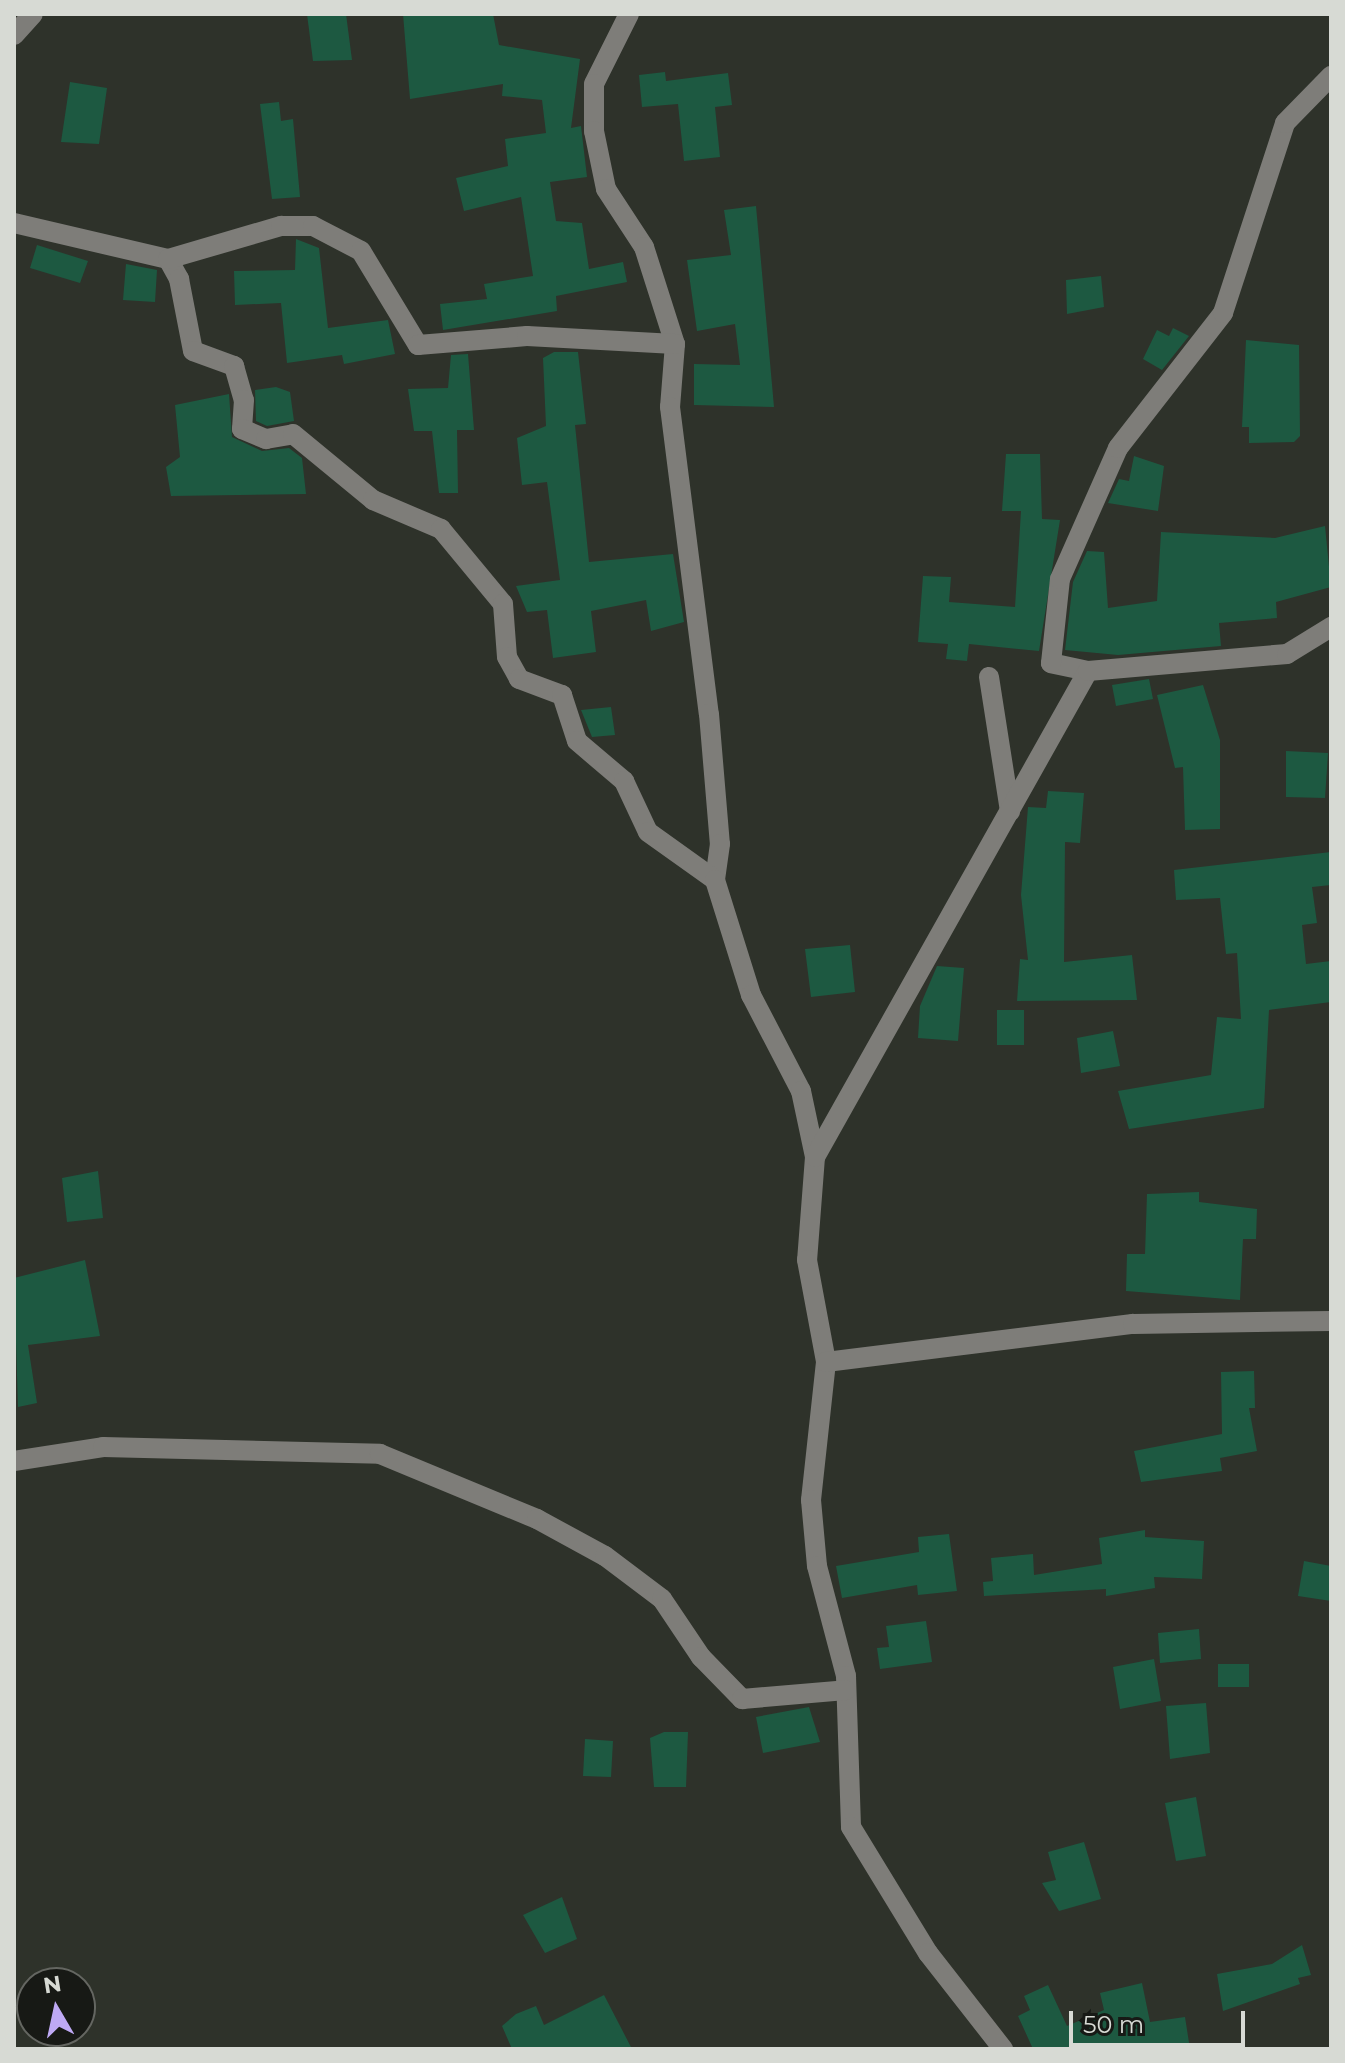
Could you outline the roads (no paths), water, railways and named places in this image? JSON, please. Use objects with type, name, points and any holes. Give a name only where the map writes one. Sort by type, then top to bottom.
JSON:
[{"type":"street","points":[[14,35],[33,14]]},
{"type":"street","points":[[629,14],[594,84],[594,131],[606,189],[644,247],[675,344],[670,407],[709,714],[720,844],[715,880],[751,995],[801,1091],[815,1157],[807,1260],[826,1362],[811,1500],[817,1566],[846,1690],[851,1827],[928,1953],[1003,2049]]},
{"type":"street","points":[[1331,76],[1285,123],[1223,313],[1118,448],[1060,579],[1051,663],[1088,671],[1287,654],[1331,627]]},
{"type":"street","points":[[14,223],[168,259],[281,226],[313,226],[361,251],[418,345],[527,336],[675,344]]},
{"type":"street","points":[[168,259],[193,351],[234,366],[244,400],[242,429],[266,439],[293,434],[373,500],[441,529],[503,604],[507,657],[519,679],[562,695],[577,741],[624,781],[648,832],[715,880]]},
{"type":"street","points":[[815,1157],[1088,671]]},
{"type":"street","points":[[989,677],[1010,811]]},
{"type":"street","points":[[826,1362],[1133,1324],[1331,1321]]},
{"type":"street","points":[[14,1461],[103,1447],[380,1454],[537,1519],[605,1556],[662,1599],[701,1657],[742,1699],[766,1702],[846,1690]]}]
